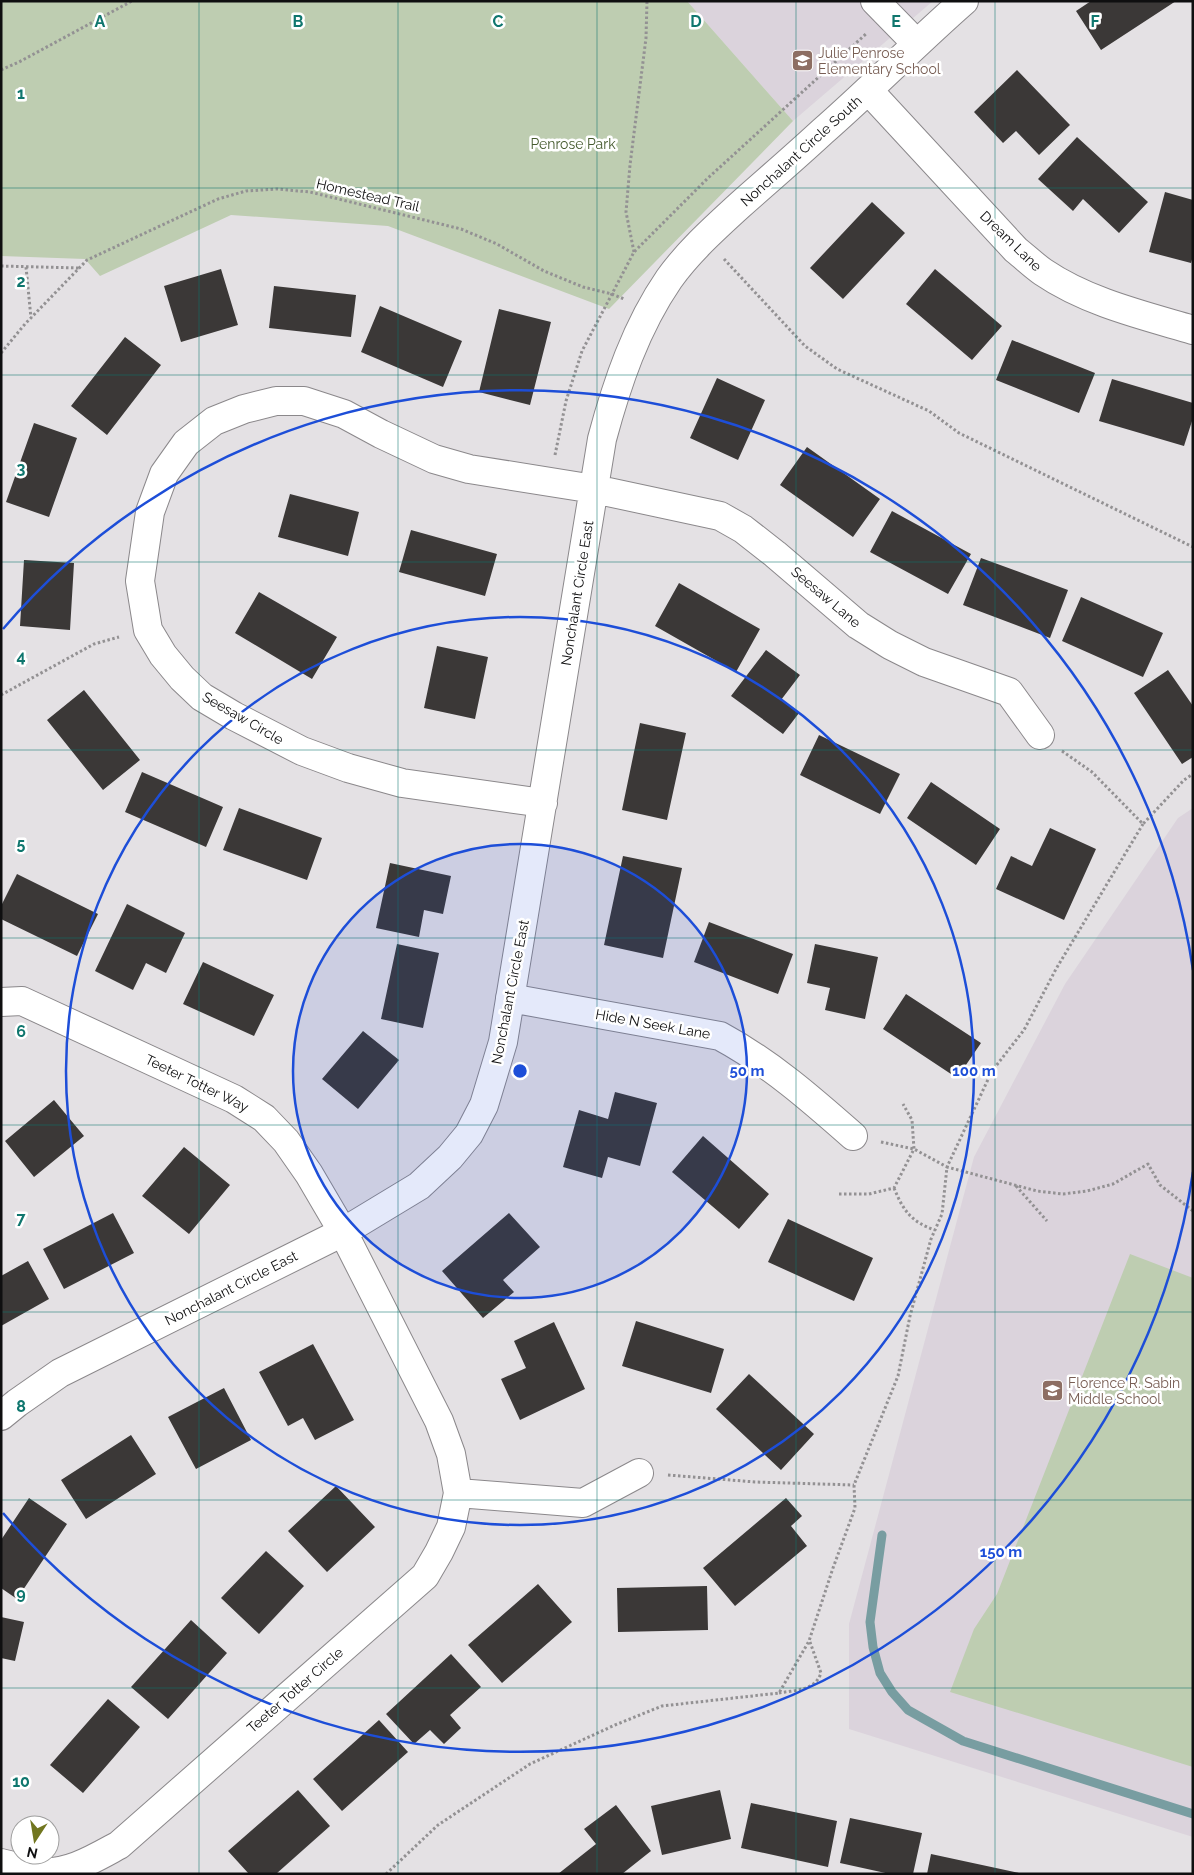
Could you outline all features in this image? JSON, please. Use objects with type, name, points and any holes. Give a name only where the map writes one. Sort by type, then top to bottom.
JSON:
[{"type":"street","points":[[875,1],[916,43]]},
{"type":"street","name":"Nonchalant Circle South","points":[[650,310],[670,279],[704,238],[869,91],[916,43],[964,1]]},
{"type":"street","name":"Dream Lane","points":[[869,91],[1016,250],[1043,272],[1081,293],[1112,305],[1193,330]]},
{"type":"street","name":"Nonchalant Circle East","points":[[1,1416],[17,1402],[60,1373],[343,1232],[419,1186],[450,1157],[469,1134],[484,1105],[503,1042],[602,439],[612,400],[627,360],[650,310]]},
{"type":"street","name":"Seesaw Circle","points":[[543,803],[402,783],[348,768],[302,750],[234,716],[202,697],[182,678],[163,655],[148,630],[140,581],[150,512],[164,474],[186,443],[214,421],[244,409],[276,401],[304,401],[344,414],[434,459],[469,469],[594,489]]},
{"type":"street","name":"Seesaw Lane","points":[[594,489],[720,516],[743,529],[858,625],[890,645],[924,662],[1009,692],[1040,736]]},
{"type":"street","name":"Hide N Seek Lane","points":[[510,998],[720,1036],[749,1051],[806,1094],[853,1136]]},
{"type":"street","name":"Teeter Totter Way","points":[[1,1002],[22,1001],[234,1099],[264,1118],[286,1141],[343,1232]]},
{"type":"street","name":"Teeter Totter Circle","points":[[1,1863],[41,1872],[95,1866],[425,1576],[439,1552],[451,1527],[458,1493],[451,1454],[440,1421],[343,1232]]},
{"type":"street","points":[[458,1493],[583,1503],[639,1473]]},
{"type":"path","points":[[1,70],[132,1]]},
{"type":"path","points":[[634,252],[626,212],[646,38],[647,1]]},
{"type":"path","name":"Homestead Trail","points":[[1,353],[25,324],[87,260],[218,199],[246,191],[277,189],[310,192],[461,229],[497,244],[544,271],[583,287],[612,294],[650,310]]},
{"type":"path","points":[[723,259],[805,346],[837,370],[929,411],[959,432],[1193,547]]},
{"type":"path","points":[[1,266],[79,268]]},
{"type":"path","points":[[26,267],[31,319]]},
{"type":"path","points":[[3,693],[94,644],[148,630]]},
{"type":"path","points":[[1040,736],[1092,772],[1143,824]]},
{"type":"path","points":[[779,1693],[810,1642],[833,1568],[855,1508],[854,1485],[898,1376],[910,1316],[935,1230],[942,1214],[947,1167],[992,1071],[1024,1030],[1056,969],[1143,824],[1184,780],[1193,774]]},
{"type":"path","points":[[903,1104],[912,1120],[914,1149],[894,1188],[902,1208],[921,1226],[935,1230]]},
{"type":"path","points":[[853,1136],[914,1149],[947,1167],[1037,1191],[1064,1194],[1088,1191],[1113,1184],[1148,1164],[1160,1185],[1193,1211]]},
{"type":"path","points":[[1015,1185],[1047,1221]]},
{"type":"path","points":[[839,1194],[869,1194],[894,1188]]},
{"type":"path","points":[[639,1473],[755,1482],[854,1485]]},
{"type":"path","points":[[386,1874],[438,1825],[530,1764],[606,1729],[662,1706],[779,1693],[807,1688],[818,1681],[821,1673],[810,1642]]},
{"type":"shaded area","name":"Julie Penrose Elementary School","points":[[687,1],[933,1],[793,121]]},
{"type":"shaded area","name":"Florence R. Sabin Middle School","points":[[1193,808],[1193,1837],[849,1729],[849,1624],[974,1157],[1065,984],[1178,818]]},
{"type":"green space","name":"Penrose Park","points":[[1,1],[687,1],[793,121],[609,309],[388,226],[231,215],[100,276],[85,259],[1,256]]},
{"type":"green space","points":[[1130,1254],[1193,1278],[1193,1767],[950,1692],[974,1629],[997,1594]]},
{"type":"building","points":[[1091,1],[1176,1],[1101,50],[1076,11]]},
{"type":"building","points":[[1017,70],[1070,125],[1039,155],[1016,131],[1003,143],[974,112]]},
{"type":"building","points":[[1077,137],[1148,202],[1119,233],[1083,199],[1073,211],[1038,179]]},
{"type":"building","points":[[1165,192],[1193,200],[1193,256],[1191,263],[1149,252]]},
{"type":"building","points":[[872,202],[905,233],[843,299],[810,268]]},
{"type":"building","points":[[221,269],[238,325],[181,342],[164,286]]},
{"type":"building","points":[[935,269],[1002,326],[972,360],[906,304]]},
{"type":"building","points":[[274,286],[356,295],[351,337],[269,328]]},
{"type":"building","points":[[380,306],[462,341],[443,387],[361,352]]},
{"type":"building","points":[[499,309],[551,322],[530,405],[479,392]]},
{"type":"building","points":[[125,337],[161,365],[107,435],[71,406]]},
{"type":"building","points":[[1012,340],[1095,373],[1079,413],[996,380]]},
{"type":"building","points":[[717,378],[765,400],[738,460],[690,438]]},
{"type":"building","points":[[1112,379],[1193,403],[1193,418],[1184,446],[1099,421]]},
{"type":"building","points":[[34,423],[77,438],[49,517],[6,502]]},
{"type":"building","points":[[807,447],[880,499],[853,537],[780,485]]},
{"type":"building","points":[[290,494],[359,512],[348,556],[278,537]]},
{"type":"building","points":[[892,511],[971,554],[948,594],[870,552]]},
{"type":"building","points":[[411,530],[497,554],[485,596],[399,572]]},
{"type":"building","points":[[981,558],[1068,590],[1050,638],[963,605]]},
{"type":"building","points":[[24,560],[74,563],[70,630],[20,626]]},
{"type":"building","points":[[679,583],[760,629],[736,672],[655,626]]},
{"type":"building","points":[[259,592],[337,637],[312,679],[235,633]]},
{"type":"building","points":[[1081,597],[1163,633],[1143,677],[1062,641]]},
{"type":"building","points":[[437,646],[488,657],[475,719],[424,708]]},
{"type":"building","points":[[766,650],[800,675],[781,700],[799,713],[783,734],[731,696]]},
{"type":"building","points":[[1168,670],[1193,706],[1193,757],[1182,764],[1134,693]]},
{"type":"building","points":[[84,690],[140,760],[103,790],[47,720]]},
{"type":"building","points":[[640,723],[686,733],[667,820],[622,810]]},
{"type":"building","points":[[819,735],[900,774],[880,814],[800,775]]},
{"type":"building","points":[[142,772],[223,807],[206,847],[125,812]]},
{"type":"building","points":[[931,782],[1000,829],[976,865],[907,818]]},
{"type":"building","points":[[239,808],[322,838],[307,880],[223,850]]},
{"type":"building","points":[[1050,828],[1096,849],[1064,920],[996,889],[1011,856],[1032,866]]},
{"type":"building","points":[[623,856],[682,868],[663,958],[604,945]]},
{"type":"building","points":[[390,863],[451,876],[443,914],[424,910],[419,937],[376,928]]},
{"type":"building","points":[[17,874],[98,914],[77,956],[1,919],[1,906]]},
{"type":"building","points":[[127,904],[185,933],[166,973],[146,963],[133,990],[95,971]]},
{"type":"building","points":[[709,922],[793,954],[778,994],[694,962]]},
{"type":"building","points":[[397,944],[439,953],[423,1028],[381,1019]]},
{"type":"building","points":[[815,944],[878,957],[865,1019],[825,1010],[830,988],[807,983]]},
{"type":"building","points":[[203,962],[274,995],[254,1036],[183,1004]]},
{"type":"building","points":[[906,994],[981,1043],[957,1078],[883,1029]]},
{"type":"building","points":[[363,1031],[399,1060],[358,1109],[322,1079]]},
{"type":"building","points":[[615,1092],[657,1103],[640,1166],[608,1157],[602,1178],[563,1167],[579,1110],[608,1119]]},
{"type":"building","points":[[54,1100],[84,1136],[34,1177],[5,1141]]},
{"type":"building","points":[[703,1136],[769,1194],[739,1229],[672,1172]]},
{"type":"building","points":[[184,1147],[230,1185],[189,1234],[142,1196]]},
{"type":"building","points":[[113,1213],[134,1253],[64,1289],[43,1249]]},
{"type":"building","points":[[509,1213],[540,1247],[503,1280],[514,1292],[483,1318],[442,1271]]},
{"type":"building","points":[[788,1219],[873,1258],[854,1301],[768,1262]]},
{"type":"building","points":[[28,1261],[49,1299],[1,1326],[1,1276]]},
{"type":"building","points":[[636,1321],[724,1349],[711,1393],[622,1366]]},
{"type":"building","points":[[554,1322],[585,1389],[520,1420],[501,1379],[526,1368],[514,1341]]},
{"type":"building","points":[[313,1344],[354,1420],[315,1440],[303,1418],[288,1426],[259,1372]]},
{"type":"building","points":[[749,1374],[814,1434],[781,1470],[716,1409]]},
{"type":"building","points":[[224,1388],[251,1440],[196,1469],[168,1417]]},
{"type":"building","points":[[131,1435],[156,1474],[86,1519],[61,1480]]},
{"type":"building","points":[[336,1486],[375,1527],[327,1572],[288,1531]]},
{"type":"building","points":[[29,1498],[67,1524],[17,1599],[1,1588],[1,1540]]},
{"type":"building","points":[[786,1498],[802,1516],[791,1526],[807,1546],[735,1606],[703,1568]]},
{"type":"building","points":[[266,1551],[304,1586],[259,1634],[221,1598]]},
{"type":"building","points":[[538,1584],[572,1622],[502,1683],[468,1645]]},
{"type":"building","points":[[707,1586],[708,1630],[618,1632],[617,1588]]},
{"type":"building","points":[[1,1617],[24,1622],[15,1661],[1,1658]]},
{"type":"building","points":[[191,1620],[227,1653],[168,1719],[131,1687]]},
{"type":"building","points":[[451,1654],[481,1687],[450,1715],[461,1728],[444,1744],[430,1730],[414,1744],[386,1714]]},
{"type":"building","points":[[108,1699],[140,1727],[83,1793],[50,1765]]},
{"type":"building","points":[[379,1720],[408,1752],[342,1811],[313,1779]]},
{"type":"building","points":[[298,1790],[330,1826],[276,1874],[249,1874],[228,1851]]},
{"type":"building","points":[[720,1790],[731,1839],[662,1855],[651,1806]]},
{"type":"building","points":[[751,1803],[837,1821],[828,1867],[741,1848]]},
{"type":"building","points":[[616,1805],[651,1851],[622,1874],[558,1874],[596,1844],[584,1829]]},
{"type":"building","points":[[850,1818],[922,1833],[913,1874],[890,1874],[840,1863]]},
{"type":"building","points":[[931,1854],[1019,1873],[1019,1874],[927,1874]]},
{"type":"waterway","points":[[882,1535],[870,1622],[873,1647],[880,1673],[892,1692],[908,1710],[963,1741],[1193,1814]]},
{"type":"place","name":"Julie Penrose Elementary School","points":[[802,61]]},
{"type":"place","name":"Florence R. Sabin Middle School","points":[[1052,1391]]}]
